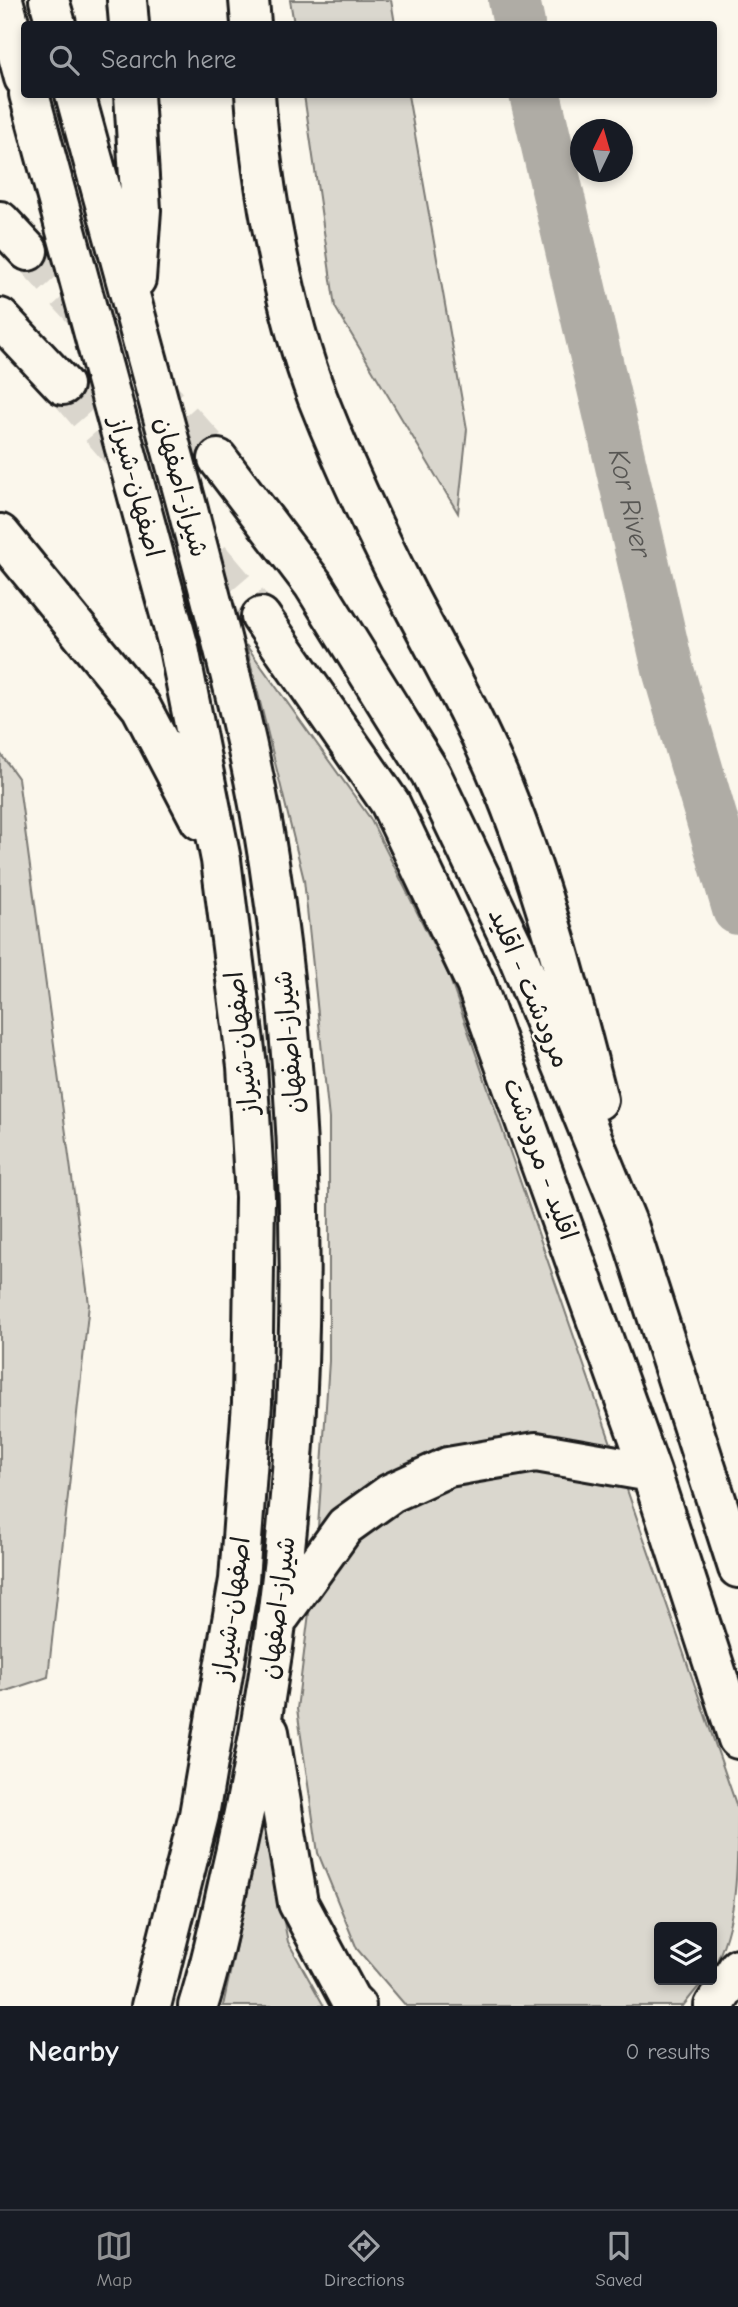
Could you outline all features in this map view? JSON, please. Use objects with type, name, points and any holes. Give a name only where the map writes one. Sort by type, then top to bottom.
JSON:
[{"type":"highway","points":[[3,0],[21,67]]},
{"type":"highway","points":[[49,0],[55,21]]},
{"type":"highway","points":[[127,0],[129,21]]},
{"type":"highway","points":[[249,0],[251,21]]},
{"type":"highway","name":"اصفهان-شیراز","points":[[30,98],[179,648],[221,860],[250,1105],[255,1197],[252,1403],[239,1580],[198,1815],[151,2006]]},
{"type":"highway","name":"شیراز-اصفهان","points":[[76,98],[226,656],[269,859],[294,1057],[300,1196],[296,1413],[278,1619],[265,1709],[198,2006]]},
{"type":"highway","points":[[134,98],[141,210],[134,309]]},
{"type":"highway","points":[[256,98],[272,214],[288,296],[317,397],[362,500],[408,596],[457,687],[503,787],[560,950],[629,1228]]},
{"type":"highway","points":[[0,221],[28,251]]},
{"type":"highway","points":[[0,318],[63,385]]},
{"type":"highway","name":"مرودشت - اقلید","points":[[218,459],[313,584],[431,774],[517,954],[629,1228],[738,1568]]},
{"type":"highway","points":[[0,534],[141,707],[221,860]]},
{"type":"highway","name":"اقلید - مرودشت","points":[[261,617],[390,803],[476,984],[651,1472],[738,1739]]},
{"type":"highway","points":[[278,1619],[345,1526],[391,1493],[448,1467],[536,1452],[651,1472]]},
{"type":"highway","points":[[265,1709],[298,1903],[350,2000],[356,2006]]},
{"type":"highway","points":[[714,2006],[738,1968]]},
{"type":"shaded area","points":[[290,0],[391,0],[394,21],[294,21]]},
{"type":"shaded area","points":[[304,98],[409,98],[467,429],[458,513],[335,307]]},
{"type":"shaded area","points":[[246,645],[370,818],[449,976],[738,1810],[735,1893],[727,1934],[717,1961],[717,1922],[654,1922],[654,1985],[700,1985],[683,2006],[406,2006],[357,1949],[318,1853],[297,1709],[316,1557],[329,1361],[329,1119],[304,880]]},
{"type":"shaded area","points":[[0,753],[18,778],[89,1304],[48,1677],[0,1693]]},
{"type":"shaded area","points":[[263,1818],[288,1942],[324,2006],[223,2006]]},
{"type":"waterway","name":"Kor River","points":[[514,0],[518,21]]},
{"type":"waterway","name":"Kor River","points":[[536,98],[669,673],[738,909]]},
{"type":"tunnel","points":[[28,251],[218,459]]},
{"type":"tunnel","points":[[63,385],[261,617]]}]
